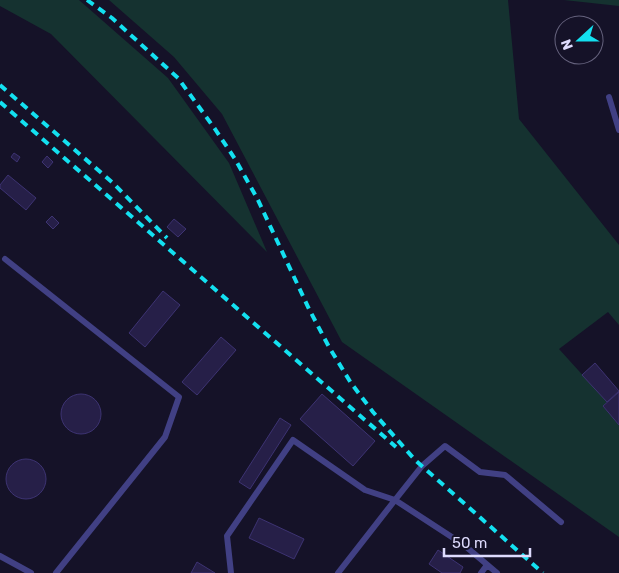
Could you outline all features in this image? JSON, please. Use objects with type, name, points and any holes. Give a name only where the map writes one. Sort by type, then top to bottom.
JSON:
[{"type":"lane","points":[[609,97],[619,130]]},
{"type":"lane","points":[[5,260],[179,397],[164,437],[56,573]]},
{"type":"lane","points":[[231,573],[227,536],[293,440],[366,490],[395,500],[464,545],[497,573]]},
{"type":"lane","points":[[338,573],[422,466],[445,446],[480,472],[505,475],[561,522]]},
{"type":"lane","points":[[0,556],[32,573]]},
{"type":"lane","points":[[481,573],[487,565]]},
{"type":"green space","points":[[0,0],[79,0],[168,78],[229,163],[267,252],[51,34],[0,6]]},
{"type":"green space","points":[[109,0],[508,0],[519,119],[619,245],[619,325],[608,312],[559,349],[607,402],[603,406],[619,425],[619,537],[342,342],[222,114],[174,57]]},
{"type":"green space","points":[[564,0],[619,0],[619,6]]},
{"type":"building","points":[[14,153],[20,157],[17,162],[11,157]]},
{"type":"building","points":[[47,156],[53,162],[48,168],[42,162]]},
{"type":"building","points":[[8,175],[36,198],[26,210],[0,188],[0,185]]},
{"type":"building","points":[[52,216],[59,223],[53,229],[46,222]]},
{"type":"building","points":[[174,219],[186,229],[178,237],[167,227]]},
{"type":"building","points":[[163,291],[180,305],[145,347],[129,333]]},
{"type":"building","points":[[221,337],[236,350],[197,395],[182,382]]},
{"type":"building","points":[[595,363],[619,391],[607,402],[582,375]]},
{"type":"building","points":[[619,392],[619,425],[603,406]]},
{"type":"building","points":[[81,394],[95,400],[101,414],[95,428],[81,434],[67,428],[61,414],[67,400]]},
{"type":"building","points":[[322,394],[375,441],[353,466],[300,419]]},
{"type":"building","points":[[280,418],[291,425],[250,489],[239,482]]},
{"type":"building","points":[[26,459],[37,462],[43,468],[46,479],[43,490],[37,496],[26,499],[15,496],[9,490],[6,479],[9,468],[15,462]]},
{"type":"building","points":[[259,518],[304,539],[294,559],[249,538]]},
{"type":"building","points":[[438,550],[463,567],[460,573],[442,573],[429,564]]},
{"type":"building","points":[[197,562],[215,573],[191,573]]},
{"type":"railway","points":[[87,0],[112,18],[178,78],[215,129],[257,198],[329,347],[351,383],[373,412],[415,460],[543,573]]},
{"type":"railway","points":[[0,85],[113,183],[167,238]]},
{"type":"railway","points":[[0,102],[396,447]]}]
